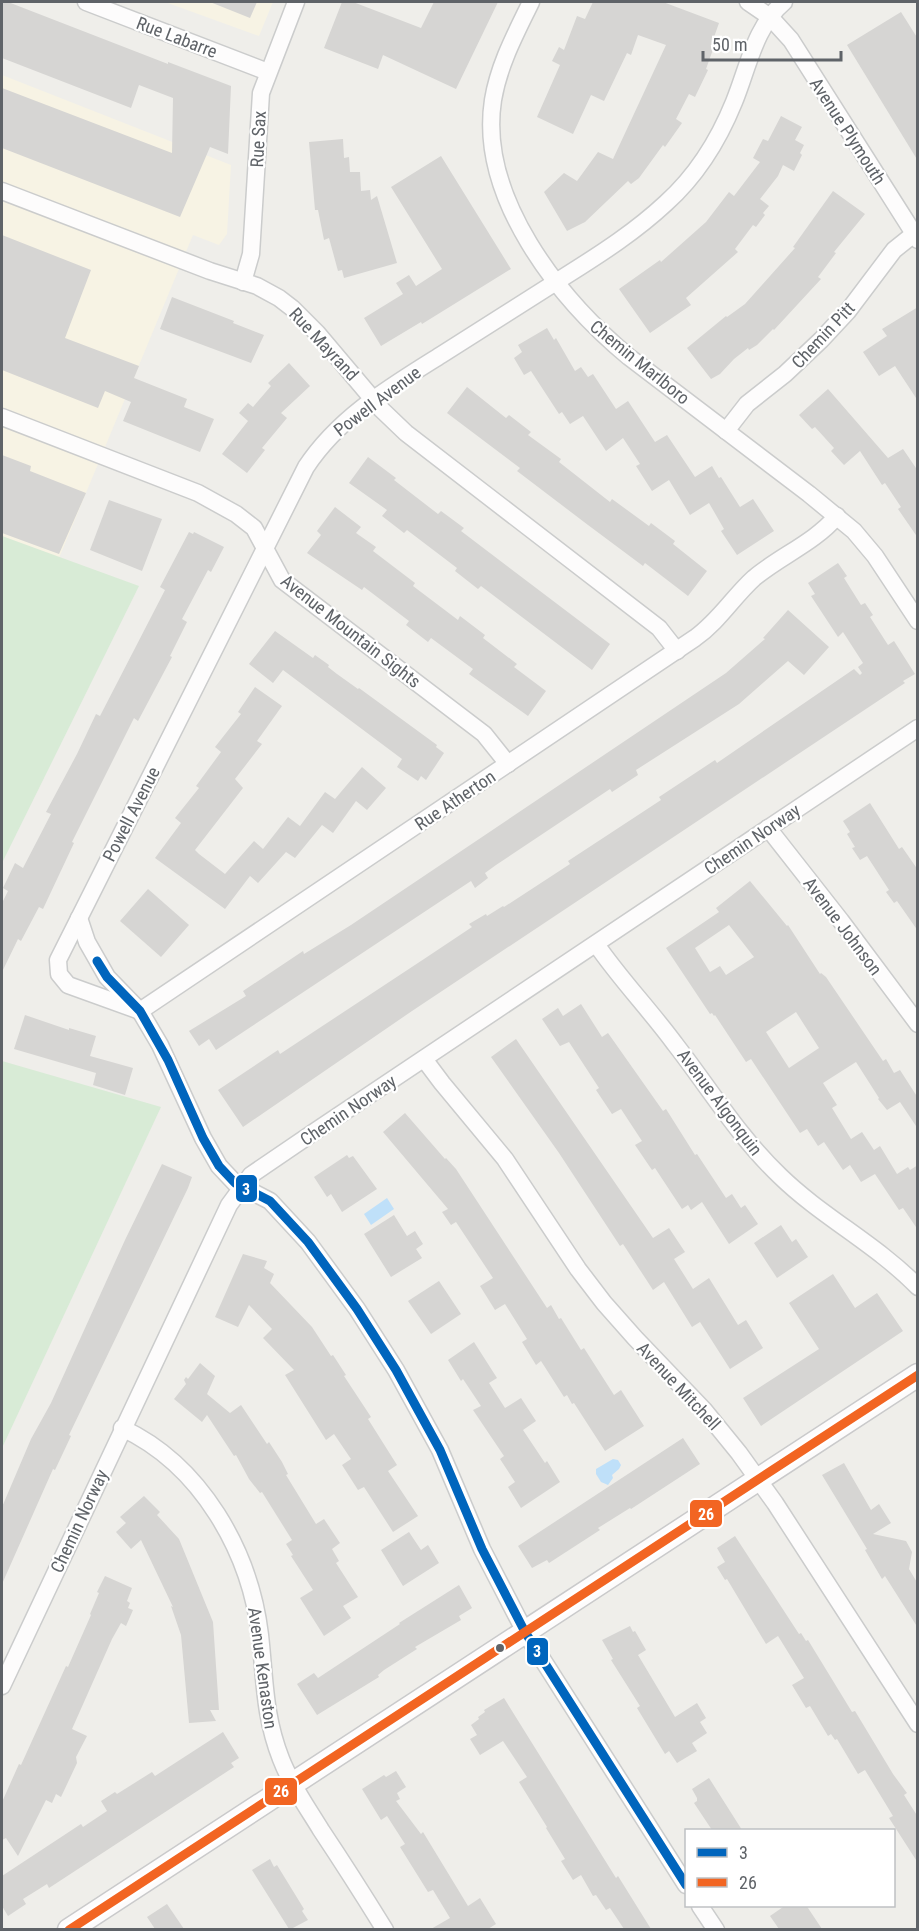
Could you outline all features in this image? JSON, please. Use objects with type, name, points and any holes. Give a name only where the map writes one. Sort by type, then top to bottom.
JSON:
[{"type":"main road","points":[[84,1926],[293,1784],[918,1375]]},
{"type":"street","name":"Rue Labarre","points":[[86,2],[268,72]]},
{"type":"street","name":"Rue Sax","points":[[243,282],[251,254],[262,90],[296,2]]},
{"type":"street","name":"Chemin Marlboro","points":[[531,2],[509,46],[498,77],[492,112],[492,141],[496,165],[506,199],[529,241],[556,282],[586,318],[615,346],[837,516],[864,542],[887,572],[918,621]]},
{"type":"street","name":"Avenue Plymouth","points":[[748,2],[768,9],[791,40],[916,237]]},
{"type":"street","name":"Powell Avenue","points":[[140,1011],[72,987],[61,978],[58,960],[298,481],[313,457],[337,428],[374,399],[634,230],[670,199],[704,158],[726,119],[768,9],[784,2]]},
{"type":"street","name":"Rue Mayrand","points":[[2,191],[272,293],[292,308],[317,333],[405,433],[659,628],[677,651]]},
{"type":"street","name":"Chemin Pitt","points":[[726,430],[747,404],[797,364],[825,336],[848,311],[894,250],[903,241],[916,237]]},
{"type":"street","name":"Avenue Mountain Sights","points":[[2,417],[198,493],[250,524],[282,580],[484,734],[508,764]]},
{"type":"street","name":"Rue Atherton","points":[[140,1011],[677,651],[714,623],[758,575],[820,532],[837,516]]},
{"type":"street","name":"Chemin Norway","points":[[2,1686],[229,1205],[251,1175],[918,728]]},
{"type":"street","name":"Avenue Johnson","points":[[768,828],[918,1024]]},
{"type":"street","points":[[79,918],[87,942],[107,977],[140,1011],[168,1060],[196,1123],[223,1172],[242,1186],[270,1201],[308,1242],[346,1294],[396,1370],[440,1450],[482,1549],[525,1632],[685,1882]]},
{"type":"street","name":"Avenue Algonquin","points":[[596,944],[678,1047],[724,1113],[765,1162],[809,1202],[872,1247],[918,1287]]},
{"type":"street","name":"Avenue Mitchell","points":[[424,1059],[505,1159],[578,1269],[604,1303],[730,1440],[918,1724]]},
{"type":"street","name":"Avenue Kenaston","points":[[122,1428],[146,1440],[182,1471],[207,1500],[231,1538],[255,1606],[268,1719],[281,1761],[293,1784],[385,1929]]},
{"type":"street","points":[[701,1907],[716,1929]]},
{"type":"shaded area","points":[[165,2],[273,2],[259,36]]},
{"type":"shaded area","points":[[2,75],[231,165],[227,234],[219,245],[193,235],[59,558],[2,536]]},
{"type":"green space","points":[[2,536],[139,586],[2,863]]},
{"type":"green space","points":[[2,1061],[161,1107],[2,1448]]},
{"type":"water","points":[[387,1198],[394,1209],[371,1225],[364,1214]]},
{"type":"water","points":[[613,1459],[618,1460],[621,1465],[612,1475],[613,1478],[608,1485],[601,1482],[596,1469]]},
{"type":"building","points":[[2,2],[8,2],[231,86],[228,154],[210,147],[180,217],[2,148],[2,88],[172,153],[173,98],[139,85],[131,108],[2,58]]},
{"type":"building","points":[[210,2],[257,2],[250,18]]},
{"type":"building","points":[[342,2],[353,2],[421,28],[434,2],[498,2],[456,89],[383,55],[378,69],[324,48]]},
{"type":"building","points":[[593,2],[663,2],[719,23],[713,40],[716,41],[706,69],[708,70],[695,97],[689,94],[676,119],[682,123],[665,147],[663,145],[639,178],[631,184],[628,181],[585,222],[567,231],[544,192],[564,173],[577,181],[598,152],[613,159],[666,45],[638,35],[631,55],[627,53],[604,101],[591,95],[573,134],[537,117],[560,65],[552,61],[559,47],[564,50],[577,16],[585,19]]},
{"type":"building","points":[[901,12],[918,39],[918,161],[847,45]]},
{"type":"building","points":[[781,116],[802,127],[795,140],[804,145],[794,171],[783,165],[778,176],[760,199],[769,206],[763,213],[765,215],[756,227],[753,225],[735,249],[738,252],[686,298],[691,305],[650,333],[619,289],[660,260],[661,262],[706,222],[729,192],[734,196],[760,162],[753,158],[763,139],[768,141]]},
{"type":"building","points":[[343,139],[344,158],[349,157],[350,172],[360,172],[361,191],[370,190],[371,200],[377,196],[397,263],[344,278],[342,270],[338,271],[329,238],[324,240],[318,210],[315,210],[309,142]]},
{"type":"building","points":[[441,156],[511,269],[422,324],[421,322],[381,346],[364,318],[403,294],[396,283],[409,275],[416,286],[442,269],[391,187]]},
{"type":"building","points":[[833,191],[865,214],[834,252],[836,253],[818,277],[821,279],[774,330],[711,379],[687,348],[726,316],[745,304],[795,248],[793,247]]},
{"type":"building","points":[[2,235],[91,270],[65,338],[139,366],[134,378],[187,399],[184,407],[214,419],[200,452],[123,421],[131,402],[105,391],[98,408],[2,370]]},
{"type":"building","points":[[172,297],[264,335],[251,363],[160,329]]},
{"type":"building","points":[[918,307],[918,401],[895,366],[879,376],[863,352],[887,336],[882,329]]},
{"type":"building","points":[[547,328],[554,340],[556,338],[575,371],[581,367],[588,377],[593,374],[616,409],[628,401],[655,442],[667,435],[695,477],[712,466],[740,507],[753,499],[774,531],[737,555],[721,531],[724,529],[709,503],[690,515],[669,480],[652,491],[636,466],[640,464],[623,438],[606,451],[583,416],[570,424],[562,412],[559,414],[531,371],[524,375],[514,358],[522,352],[518,345]]},
{"type":"building","points":[[289,363],[310,386],[281,413],[287,418],[262,448],[265,450],[247,473],[222,454],[248,421],[239,413],[248,403],[253,407],[271,386],[268,383]]},
{"type":"building","points":[[467,387],[506,418],[509,415],[531,432],[528,435],[561,459],[559,462],[610,502],[612,499],[649,526],[651,523],[675,541],[673,544],[707,571],[688,596],[645,563],[643,566],[588,525],[517,471],[520,468],[447,413]]},
{"type":"building","points":[[828,389],[888,458],[903,449],[918,471],[918,538],[898,509],[901,507],[885,483],[882,485],[860,451],[844,465],[831,451],[834,448],[815,427],[812,429],[799,415]]},
{"type":"building","points":[[2,455],[31,466],[30,471],[86,493],[59,554],[2,533]]},
{"type":"building","points":[[368,457],[438,514],[441,511],[464,528],[461,531],[610,644],[592,670],[481,586],[478,589],[455,571],[457,568],[407,530],[404,533],[382,516],[387,510],[349,483]]},
{"type":"building","points":[[109,500],[162,519],[142,571],[90,550]]},
{"type":"building","points":[[335,507],[361,527],[356,533],[376,547],[373,551],[415,583],[413,586],[458,620],[460,616],[485,635],[483,638],[517,664],[514,667],[546,691],[528,716],[469,674],[473,669],[431,638],[428,642],[406,625],[409,621],[364,587],[362,590],[307,553],[321,535],[317,531]]},
{"type":"building","points":[[189,532],[193,534],[194,532],[224,547],[211,572],[208,570],[182,619],[187,622],[170,656],[172,657],[138,721],[134,718],[72,842],[74,843],[43,909],[39,907],[21,941],[18,939],[2,972],[2,903],[8,891],[3,888],[15,863],[23,868],[51,814],[46,812],[96,714],[100,716],[165,590],[160,587]]},
{"type":"building","points":[[838,563],[847,576],[844,578],[861,605],[865,603],[873,615],[870,617],[888,645],[894,641],[915,674],[903,681],[905,683],[412,1011],[243,1127],[218,1090],[278,1050],[280,1054],[424,959],[472,927],[469,924],[504,907],[570,864],[568,861],[661,800],[659,797],[715,760],[717,763],[854,669],[860,675],[862,673],[858,667],[863,663],[843,632],[838,637],[811,596],[815,594],[808,583]]},
{"type":"building","points":[[788,610],[829,647],[804,675],[788,661],[739,704],[636,770],[638,775],[612,792],[610,789],[496,865],[485,873],[488,878],[475,888],[471,881],[216,1050],[209,1039],[199,1046],[189,1031],[246,996],[243,991],[303,951],[304,954],[351,925],[726,673],[765,639],[763,638]]},
{"type":"building","points":[[275,631],[313,658],[315,655],[337,674],[437,745],[436,747],[444,753],[426,780],[421,776],[418,781],[397,767],[402,759],[283,670],[273,683],[249,664]]},
{"type":"building","points":[[255,687],[282,706],[257,741],[262,744],[235,779],[243,788],[195,850],[199,854],[225,874],[254,841],[263,849],[288,817],[300,826],[325,792],[335,799],[362,767],[386,788],[367,810],[356,801],[333,833],[322,825],[295,858],[286,852],[258,883],[250,876],[225,909],[155,858],[181,823],[175,818],[199,788],[196,786],[221,752],[215,747],[241,714],[238,712]]},
{"type":"building","points":[[870,803],[899,849],[902,847],[918,870],[918,931],[897,901],[894,903],[886,892],[889,890],[867,856],[860,860],[852,848],[855,847],[847,834],[850,832],[843,821]]},
{"type":"building","points":[[750,881],[788,925],[820,974],[826,977],[883,1061],[886,1059],[894,1073],[900,1070],[918,1098],[918,1129],[900,1102],[887,1110],[856,1062],[823,1083],[837,1105],[832,1108],[851,1139],[862,1132],[874,1150],[880,1146],[897,1174],[908,1167],[910,1170],[918,1165],[918,1230],[903,1208],[899,1210],[875,1174],[861,1182],[850,1165],[843,1170],[824,1142],[818,1146],[807,1129],[800,1133],[751,1059],[746,1062],[715,1015],[710,1014],[666,948],[719,912],[716,908]],"holes":[[[729,925],[754,957],[726,975],[720,966],[710,972],[695,948]],[[796,1012],[819,1048],[789,1068],[766,1032]]]},
{"type":"building","points":[[148,889],[189,925],[161,957],[120,921]]},
{"type":"building","points":[[581,1004],[602,1037],[608,1033],[663,1111],[666,1109],[726,1198],[732,1194],[741,1208],[745,1205],[758,1224],[729,1244],[702,1202],[691,1210],[688,1205],[682,1209],[655,1168],[652,1170],[635,1145],[642,1141],[621,1109],[612,1114],[596,1090],[599,1088],[569,1042],[560,1046],[542,1019],[558,1008],[563,1016]]},
{"type":"building","points":[[25,1015],[69,1030],[69,1028],[96,1036],[90,1056],[133,1068],[125,1095],[93,1085],[96,1073],[14,1049]]},
{"type":"building","points":[[516,1039],[653,1238],[669,1228],[685,1252],[674,1259],[693,1289],[709,1278],[738,1325],[746,1320],[763,1348],[730,1369],[700,1322],[692,1327],[664,1282],[653,1290],[623,1244],[620,1246],[559,1153],[491,1057]]},
{"type":"building","points":[[405,1113],[456,1169],[547,1308],[551,1305],[581,1350],[584,1348],[614,1395],[621,1390],[644,1426],[605,1451],[574,1403],[572,1404],[567,1395],[564,1397],[541,1361],[536,1365],[522,1342],[527,1339],[505,1304],[495,1310],[480,1286],[493,1278],[456,1222],[451,1225],[442,1212],[448,1209],[383,1132]]},
{"type":"building","points":[[347,1155],[349,1158],[353,1156],[377,1189],[342,1212],[331,1194],[327,1197],[314,1177]]},
{"type":"building","points":[[162,1164],[192,1177],[188,1188],[69,1435],[71,1436],[55,1470],[53,1469],[2,1584],[2,1507],[31,1439],[51,1403]]},
{"type":"building","points":[[394,1215],[407,1236],[415,1231],[423,1244],[416,1249],[422,1258],[391,1277],[364,1234]]},
{"type":"building","points":[[781,1225],[792,1242],[796,1239],[808,1257],[777,1278],[754,1243]]},
{"type":"building","points":[[243,1254],[267,1261],[264,1268],[274,1274],[270,1283],[312,1327],[331,1356],[333,1355],[371,1417],[368,1419],[397,1465],[388,1471],[418,1516],[393,1532],[364,1487],[358,1490],[342,1465],[351,1459],[334,1434],[326,1440],[285,1375],[294,1370],[263,1338],[272,1329],[249,1305],[238,1327],[215,1317]]},
{"type":"building","points":[[833,1274],[855,1308],[877,1293],[903,1331],[761,1426],[743,1398],[819,1349],[789,1303]]},
{"type":"building","points":[[439,1281],[461,1314],[431,1334],[408,1301]]},
{"type":"building","points":[[474,1342],[497,1378],[489,1383],[505,1408],[521,1398],[536,1421],[523,1430],[560,1482],[521,1508],[508,1487],[515,1482],[500,1459],[504,1456],[473,1410],[481,1406],[448,1360]]},
{"type":"building","points":[[200,1363],[215,1376],[207,1394],[230,1413],[241,1405],[282,1462],[288,1474],[286,1475],[316,1524],[324,1519],[340,1543],[332,1549],[339,1561],[336,1563],[358,1597],[343,1606],[351,1618],[324,1636],[300,1598],[313,1590],[291,1556],[293,1555],[286,1544],[292,1540],[262,1492],[260,1493],[249,1479],[236,1455],[234,1456],[207,1415],[202,1422],[174,1399],[186,1384],[184,1380],[186,1377],[188,1379]]},
{"type":"building","points":[[683,1438],[700,1464],[598,1528],[600,1530],[549,1563],[547,1560],[532,1568],[518,1546]]},
{"type":"building","points":[[844,1463],[871,1510],[879,1504],[891,1523],[873,1534],[906,1541],[912,1552],[909,1569],[918,1584],[918,1628],[885,1576],[882,1579],[865,1550],[867,1549],[822,1475]]},
{"type":"building","points":[[144,1496],[160,1512],[157,1515],[179,1539],[213,1622],[219,1710],[210,1710],[216,1721],[189,1723],[181,1635],[171,1606],[173,1607],[141,1540],[131,1549],[116,1532],[126,1523],[120,1517]]},
{"type":"building","points":[[409,1532],[421,1550],[428,1545],[439,1563],[403,1586],[381,1550]]},
{"type":"building","points":[[735,1536],[799,1634],[801,1633],[806,1641],[808,1640],[852,1712],[855,1711],[907,1793],[904,1795],[918,1817],[918,1863],[889,1818],[893,1816],[865,1770],[858,1774],[837,1739],[835,1740],[831,1734],[828,1736],[810,1706],[806,1708],[792,1685],[804,1678],[778,1636],[766,1644],[727,1579],[725,1580],[717,1567],[725,1562],[717,1548]]},
{"type":"building","points":[[105,1576],[132,1588],[127,1601],[130,1603],[128,1608],[133,1610],[126,1626],[121,1623],[112,1639],[72,1729],[87,1736],[76,1757],[77,1763],[61,1797],[56,1794],[52,1803],[46,1800],[18,1856],[6,1838],[2,1840],[2,1802],[66,1666],[68,1667]]},
{"type":"building","points":[[459,1585],[472,1608],[459,1616],[461,1620],[415,1647],[417,1649],[384,1670],[378,1675],[379,1677],[317,1715],[297,1684],[314,1673],[318,1678]]},
{"type":"building","points":[[630,1626],[646,1650],[638,1655],[675,1717],[697,1703],[706,1718],[700,1722],[707,1733],[692,1743],[697,1751],[677,1763],[669,1751],[665,1754],[637,1708],[640,1706],[611,1660],[613,1659],[602,1640]]},
{"type":"building","points":[[504,1698],[616,1878],[618,1876],[651,1929],[624,1929],[610,1908],[606,1910],[596,1895],[593,1896],[581,1875],[573,1880],[561,1861],[565,1859],[519,1782],[527,1777],[503,1741],[480,1755],[470,1739],[477,1735],[471,1725],[479,1719],[478,1717],[485,1712],[484,1710]]},
{"type":"building","points":[[223,1732],[239,1758],[231,1763],[234,1767],[49,1888],[47,1884],[23,1899],[26,1904],[8,1916],[2,1906],[2,1876],[81,1824],[83,1827],[107,1811],[101,1801],[115,1792],[117,1794],[152,1772],[155,1776]]},
{"type":"building","points":[[396,1771],[406,1787],[397,1793],[400,1799],[396,1801],[421,1834],[423,1832],[468,1906],[480,1898],[496,1924],[488,1929],[431,1929],[450,1918],[433,1890],[428,1892],[400,1847],[405,1844],[387,1816],[381,1820],[362,1789],[384,1775],[386,1777]]},
{"type":"building","points":[[709,1778],[741,1829],[711,1829],[694,1803],[697,1798],[692,1789]]},
{"type":"building","points":[[270,1859],[274,1867],[277,1865],[304,1909],[302,1911],[308,1920],[291,1929],[252,1870]]},
{"type":"building","points":[[167,1904],[184,1929],[155,1929],[147,1917]]},
{"type":"building","points":[[783,1907],[807,1907],[822,1929],[779,1929],[770,1916]]},
{"type":"transit line","name":"3","points":[[97,961],[107,977],[140,1011],[168,1060],[203,1138],[219,1166],[235,1183],[270,1201],[308,1242],[357,1309],[396,1370],[440,1450],[482,1549],[525,1632],[685,1883]]},
{"type":"transit line","name":"26","points":[[69,1930],[918,1375]]}]
